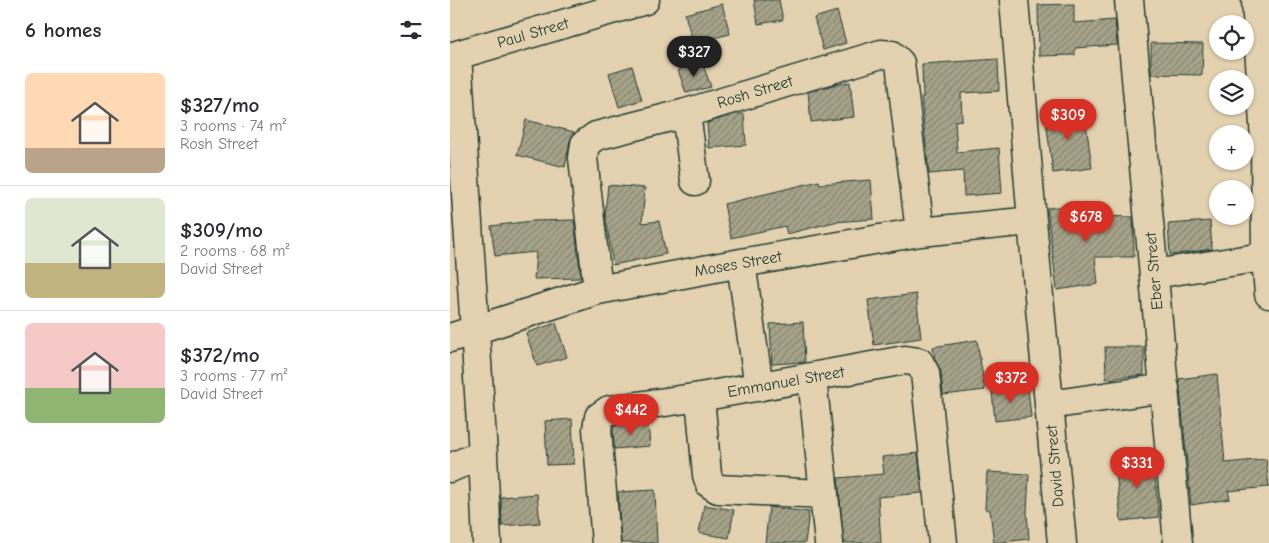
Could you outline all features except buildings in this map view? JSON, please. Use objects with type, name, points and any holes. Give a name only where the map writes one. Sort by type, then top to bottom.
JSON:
[{"type":"street","name":"Paul Street","points":[[454,56],[611,5],[644,0]]},
{"type":"street","name":"David Street","points":[[1014,0],[1032,221],[1062,543]]},
{"type":"street","name":"Eber Street","points":[[1129,0],[1166,388],[1178,543]]},
{"type":"street","points":[[1256,0],[1267,140],[1269,294]]},
{"type":"street","name":"Rosh Street","points":[[598,290],[583,158],[586,144],[596,136],[686,113],[881,54],[892,55],[900,63],[920,232]]},
{"type":"street","points":[[454,56],[462,334],[483,454],[487,543]]},
{"type":"street","points":[[686,113],[695,182]]},
{"type":"street","name":"Moses Street","points":[[462,334],[598,290],[920,232],[1032,221]]},
{"type":"street","points":[[1154,274],[1268,257]]},
{"type":"street","points":[[740,263],[759,387]]},
{"type":"street","name":"Emmanuel Street","points":[[606,543],[597,429],[599,417],[609,410],[700,397],[905,360],[919,362],[925,373],[943,543]]},
{"type":"street","points":[[812,377],[829,543]]},
{"type":"street","points":[[1049,405],[1166,388]]},
{"type":"street","points":[[700,397],[707,475],[710,484],[718,489],[824,494]]},
{"type":"street","points":[[450,468],[483,454]]}]
